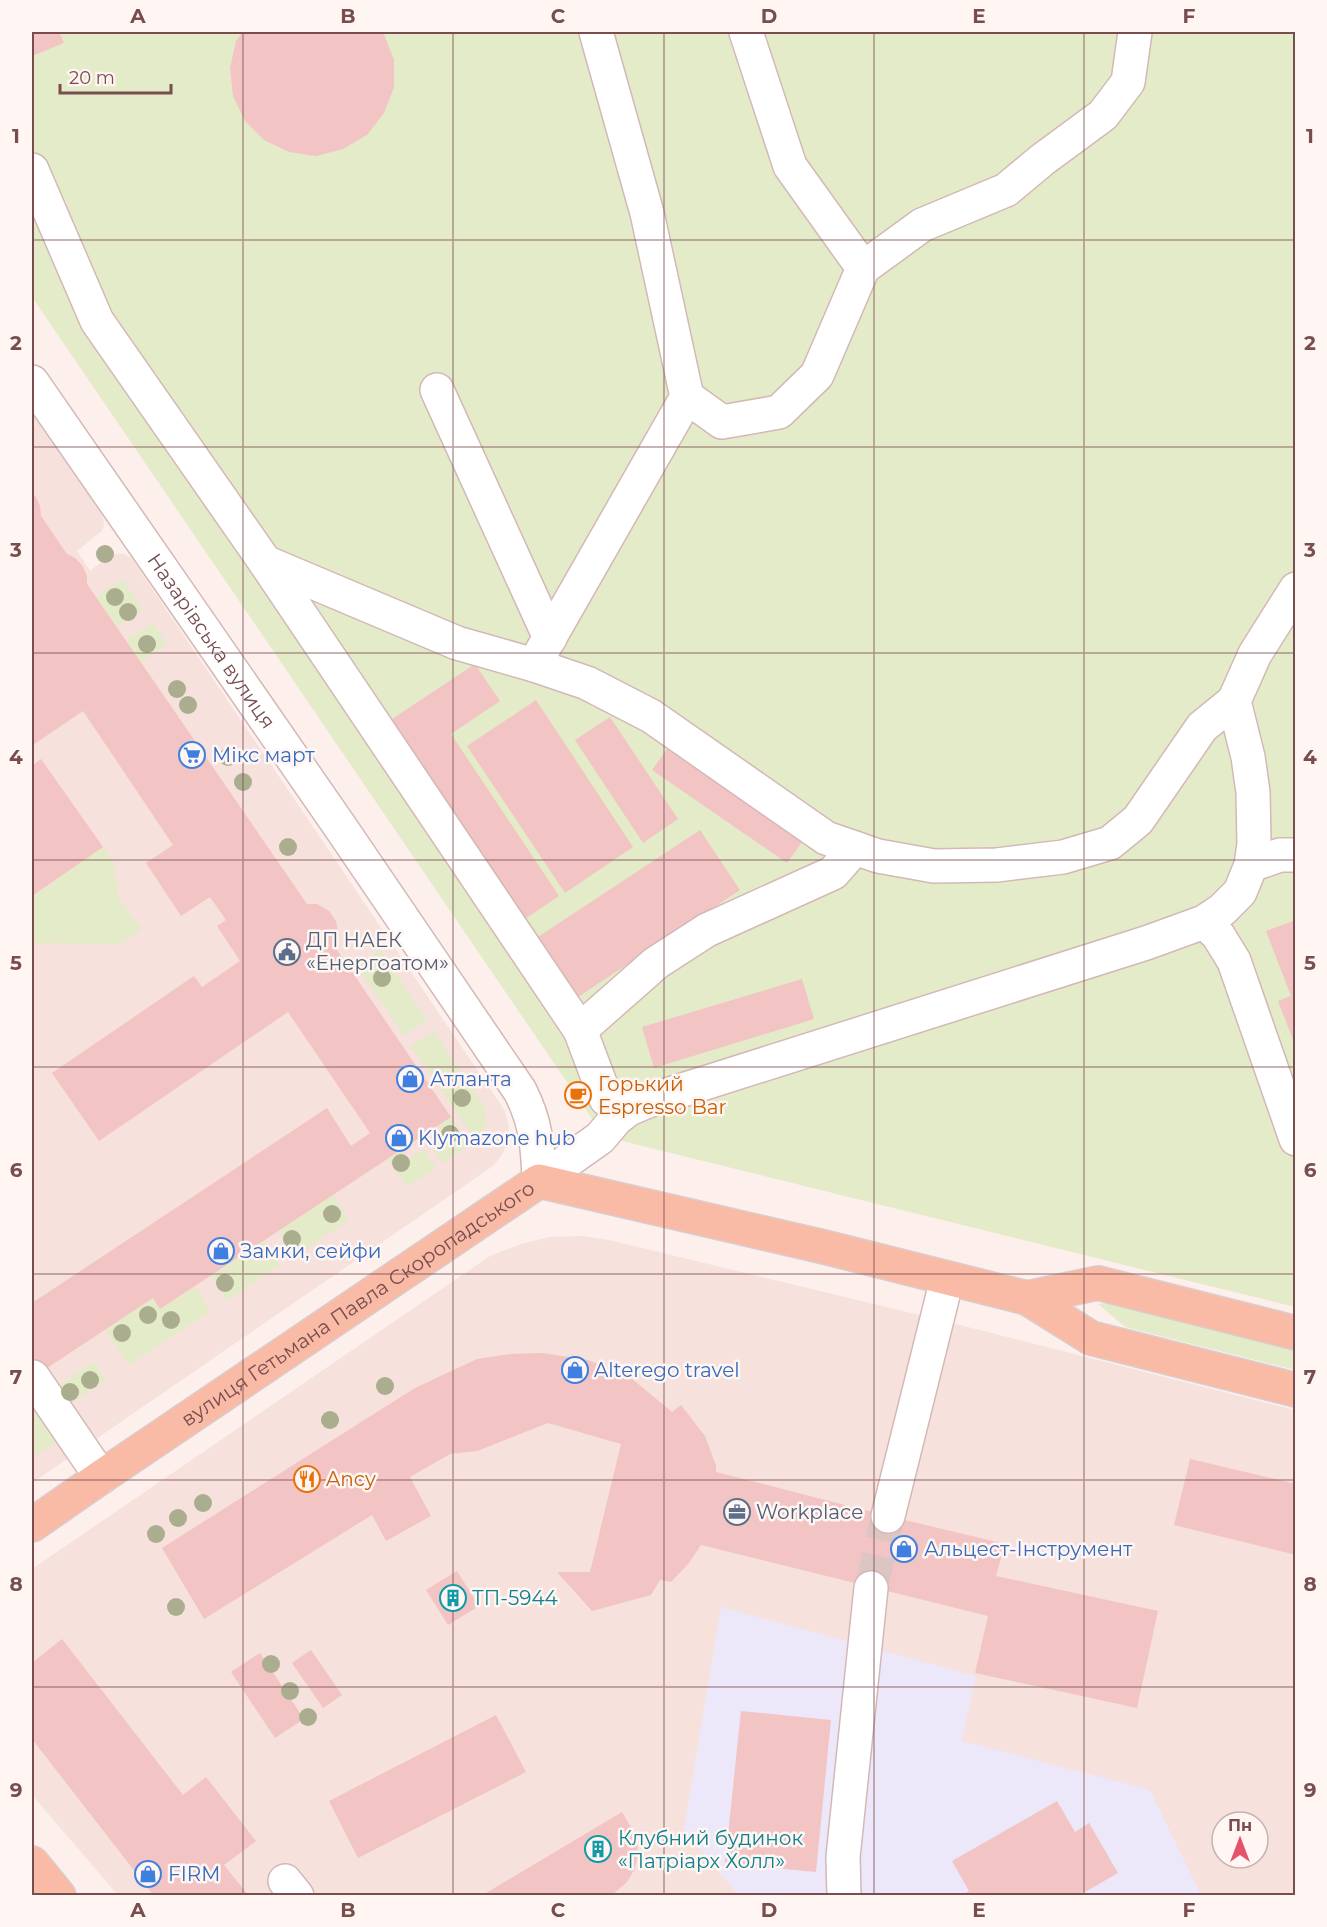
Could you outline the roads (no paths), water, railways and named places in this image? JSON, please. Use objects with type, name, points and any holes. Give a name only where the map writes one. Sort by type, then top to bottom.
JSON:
[{"type":"main road","name":"вулиця Гетьмана Павла Скоропадського","points":[[32,1525],[539,1181],[814,1245],[1027,1298],[1091,1338],[1296,1390]]},
{"type":"main road","name":"вулиця Гетьмана Павла Скоропадського","points":[[1027,1298],[1098,1283],[1296,1333]]},
{"type":"main road","points":[[32,1863],[59,1896]]},
{"type":"street","points":[[542,651],[687,397],[647,213],[596,32]]},
{"type":"street","points":[[746,32],[790,166],[863,268]]},
{"type":"street","points":[[687,397],[722,422],[779,412],[817,375],[863,268],[922,225],[1006,190],[1041,160],[1103,115],[1128,82],[1135,32]]},
{"type":"street","points":[[32,170],[97,321],[265,562],[580,1030],[606,1099]]},
{"type":"street","name":"Назарівська вулиця","points":[[32,382],[520,1091],[533,1121],[537,1141],[539,1181]]},
{"type":"street","points":[[438,390],[542,651]]},
{"type":"street","points":[[265,562],[457,643],[542,651],[587,683],[651,716],[826,838],[878,856],[934,866],[997,865],[1063,857],[1110,843],[1138,820],[1202,727],[1234,701],[1255,654],[1296,589]]},
{"type":"street","points":[[539,1181],[600,1138],[616,1119],[629,1109],[648,1101],[1146,943],[1204,922],[1222,910],[1240,892],[1251,865],[1254,836],[1253,792],[1248,757],[1234,701]]},
{"type":"street","points":[[580,1030],[656,963],[707,930],[833,873],[855,848]]},
{"type":"street","points":[[1251,865],[1280,855],[1296,855]]},
{"type":"street","points":[[1204,922],[1218,934],[1234,961],[1296,1139]]},
{"type":"street","points":[[888,1516],[947,1279]]},
{"type":"street","points":[[33,1377],[101,1477]]},
{"type":"street","points":[[844,1896],[843,1857],[871,1588]]},
{"type":"tunnel","points":[[871,1588],[888,1516]]},
{"type":"place","name":"Мікс март","points":[[192,755]]},
{"type":"place","name":"ДП НАЕК «Енергоатом»","points":[[287,952]]},
{"type":"place","name":"Атланта","points":[[410,1079]]},
{"type":"place","name":"Горький Espresso Bar","points":[[578,1095]]},
{"type":"place","name":"Klymazone hub","points":[[399,1138]]},
{"type":"place","name":"Замки, сейфи","points":[[221,1251]]},
{"type":"place","name":"Alterego travel","points":[[575,1370]]},
{"type":"place","name":"Ancy","points":[[307,1479]]},
{"type":"place","name":"Workplace","points":[[737,1512]]},
{"type":"place","name":"Альцест-Інструмент","points":[[904,1549]]},
{"type":"place","name":"ТП-5944","points":[[453,1598]]},
{"type":"place","name":"Клубний будинок «Патріарх Холл»","points":[[598,1849]]},
{"type":"place","name":"FIRM","points":[[148,1874]]}]
